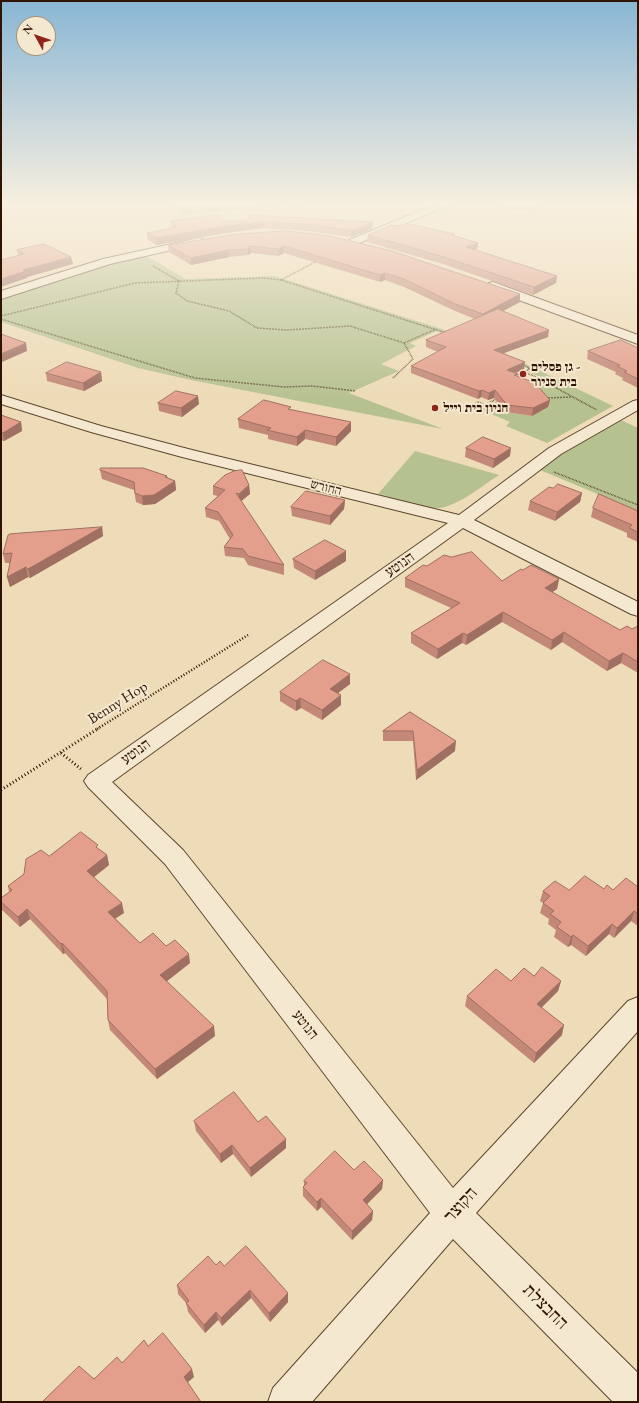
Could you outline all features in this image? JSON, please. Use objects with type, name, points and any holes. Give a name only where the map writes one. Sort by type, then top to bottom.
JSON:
[{"type":"street","points":[[1,295],[82,268]]},
{"type":"street","points":[[486,283],[638,340]]},
{"type":"street","name":"החורש","points":[[1,399],[96,429],[180,452],[462,521],[638,610]]},
{"type":"street","name":"הנוטע","points":[[452,1214],[174,857],[96,781],[462,521],[555,451],[638,404]]},
{"type":"street","name":"הקוצר","points":[[287,1402],[452,1214],[638,1010]]},
{"type":"street","name":"החבצלת","points":[[452,1214],[638,1400]]},
{"type":"path","points":[[157,268],[179,281]]},
{"type":"path","points":[[280,280],[302,268]]},
{"type":"path","points":[[1,316],[135,282],[264,278],[280,280],[452,335]]},
{"type":"path","points":[[179,281],[176,293],[188,301],[229,311],[257,328],[287,330],[350,326],[404,343],[437,329]]},
{"type":"path","points":[[1,319],[195,378],[284,387],[312,386],[356,391]]},
{"type":"path","points":[[393,378],[413,359],[404,343]]},
{"type":"path","points":[[517,361],[530,368],[518,375],[528,383]]},
{"type":"path","points":[[523,372],[534,376],[613,418]]},
{"type":"path","points":[[541,396],[544,398],[574,397]]},
{"type":"path","points":[[462,411],[478,402],[485,405],[499,398]]},
{"type":"path","points":[[536,465],[638,505]]},
{"type":"path","name":"Benny Hop","points":[[1,790],[248,635]]},
{"type":"path","points":[[61,753],[96,781]]},
{"type":"green space","points":[[95,268],[168,268],[186,279],[275,276],[442,329],[507,355],[613,406],[547,443],[506,426],[510,422],[480,409],[497,401],[506,412],[532,416],[548,407],[513,393],[543,378],[528,372],[533,370],[437,331],[410,343],[416,346],[381,364],[399,371],[349,393],[443,429],[191,380],[138,368],[1,322],[1,297]]},
{"type":"green space","points":[[621,420],[638,428],[638,511],[540,470],[561,454]]},
{"type":"green space","points":[[415,451],[499,475],[466,497],[445,507],[430,508],[378,494]]},
{"type":"building","points":[[1,268],[29,268],[23,270],[26,271],[1,279]]},
{"type":"building","points":[[358,268],[444,268],[520,294],[483,314],[455,304],[404,279],[385,273],[380,275]]},
{"type":"building","points":[[478,268],[533,268],[557,276],[534,287]]},
{"type":"building","points":[[498,309],[549,330],[494,350],[525,362],[507,370],[518,374],[514,375],[535,383],[550,400],[533,408],[507,405],[495,390],[489,393],[482,390],[479,391],[411,366],[446,347],[426,340]]},
{"type":"building","points":[[1,334],[26,343],[1,354]]},
{"type":"building","points":[[621,340],[638,348],[638,379],[624,372],[627,371],[617,366],[620,365],[588,351]]},
{"type":"building","points":[[67,362],[101,372],[83,383],[46,373]]},
{"type":"building","points":[[176,391],[198,396],[181,408],[158,403]]},
{"type":"building","points":[[264,400],[291,407],[288,409],[351,422],[336,437],[305,430],[297,437],[267,430],[271,428],[238,419]]},
{"type":"building","points":[[1,415],[21,422],[3,433],[1,432]]},
{"type":"building","points":[[483,437],[511,448],[494,459],[466,448]]},
{"type":"building","points":[[101,468],[143,468],[167,476],[165,477],[175,481],[154,495],[142,496],[135,493],[134,482],[100,470]]},
{"type":"building","points":[[242,470],[249,485],[239,494],[236,493],[284,565],[248,556],[243,549],[224,547],[233,535],[218,512],[205,508],[225,490],[213,486],[225,475],[234,471]]},
{"type":"building","points":[[558,484],[582,493],[557,512],[530,501],[549,487],[553,488]]},
{"type":"building","points":[[306,491],[345,500],[330,516],[291,507]]},
{"type":"building","points":[[599,494],[638,511],[638,532],[629,528],[632,525],[593,508]]},
{"type":"building","points":[[102,527],[28,569],[26,567],[7,577],[12,553],[3,554],[8,535]]},
{"type":"building","points":[[325,540],[346,551],[315,571],[293,559]]},
{"type":"building","points":[[472,552],[502,581],[521,569],[523,570],[531,565],[559,579],[545,588],[620,630],[627,626],[632,629],[638,626],[638,662],[623,653],[609,661],[564,632],[552,640],[503,612],[467,635],[463,633],[438,649],[411,633],[460,603],[405,578],[423,565],[427,566],[444,555],[451,557]]},
{"type":"building","points":[[323,660],[350,674],[330,689],[341,695],[322,710],[300,698],[296,701],[280,692]]},
{"type":"building","points":[[410,712],[456,741],[417,770],[413,731],[383,731]]},
{"type":"building","points":[[81,832],[98,845],[96,847],[107,855],[87,871],[122,903],[108,912],[140,943],[153,933],[166,946],[175,940],[189,954],[160,975],[214,1026],[155,1069],[108,1020],[107,991],[62,943],[61,944],[27,909],[18,917],[1,902],[1,898],[12,890],[8,886],[24,874],[26,859],[41,850],[49,856]]},
{"type":"building","points":[[585,876],[604,889],[607,885],[613,890],[626,878],[638,887],[638,914],[634,911],[617,928],[612,924],[588,946],[573,935],[571,937],[557,927],[561,922],[550,914],[554,911],[543,903],[550,896],[543,891],[555,881],[569,890]]},
{"type":"building","points":[[542,967],[561,981],[537,1004],[564,1025],[536,1053],[467,996],[496,969],[511,981],[524,968],[534,976]]},
{"type":"building","points":[[234,1092],[258,1122],[266,1116],[286,1139],[250,1168],[232,1145],[220,1154],[194,1121]]},
{"type":"building","points":[[335,1151],[354,1170],[364,1161],[383,1180],[363,1200],[373,1211],[352,1231],[321,1198],[317,1202],[303,1187],[307,1183],[304,1181]]},
{"type":"building","points":[[246,1246],[288,1293],[269,1313],[250,1290],[221,1318],[216,1312],[204,1325],[186,1303],[189,1301],[177,1285],[208,1256],[216,1265],[220,1261],[224,1266]]},
{"type":"building","points":[[163,1333],[192,1369],[184,1377],[201,1402],[42,1402],[79,1366],[94,1379],[117,1357],[122,1363],[144,1340],[148,1346]]},
{"type":"place","name":"גן פסלים - בית סניור","points":[[523,374]]},
{"type":"place","name":"חניון בית וייל","points":[[435,408]]}]
